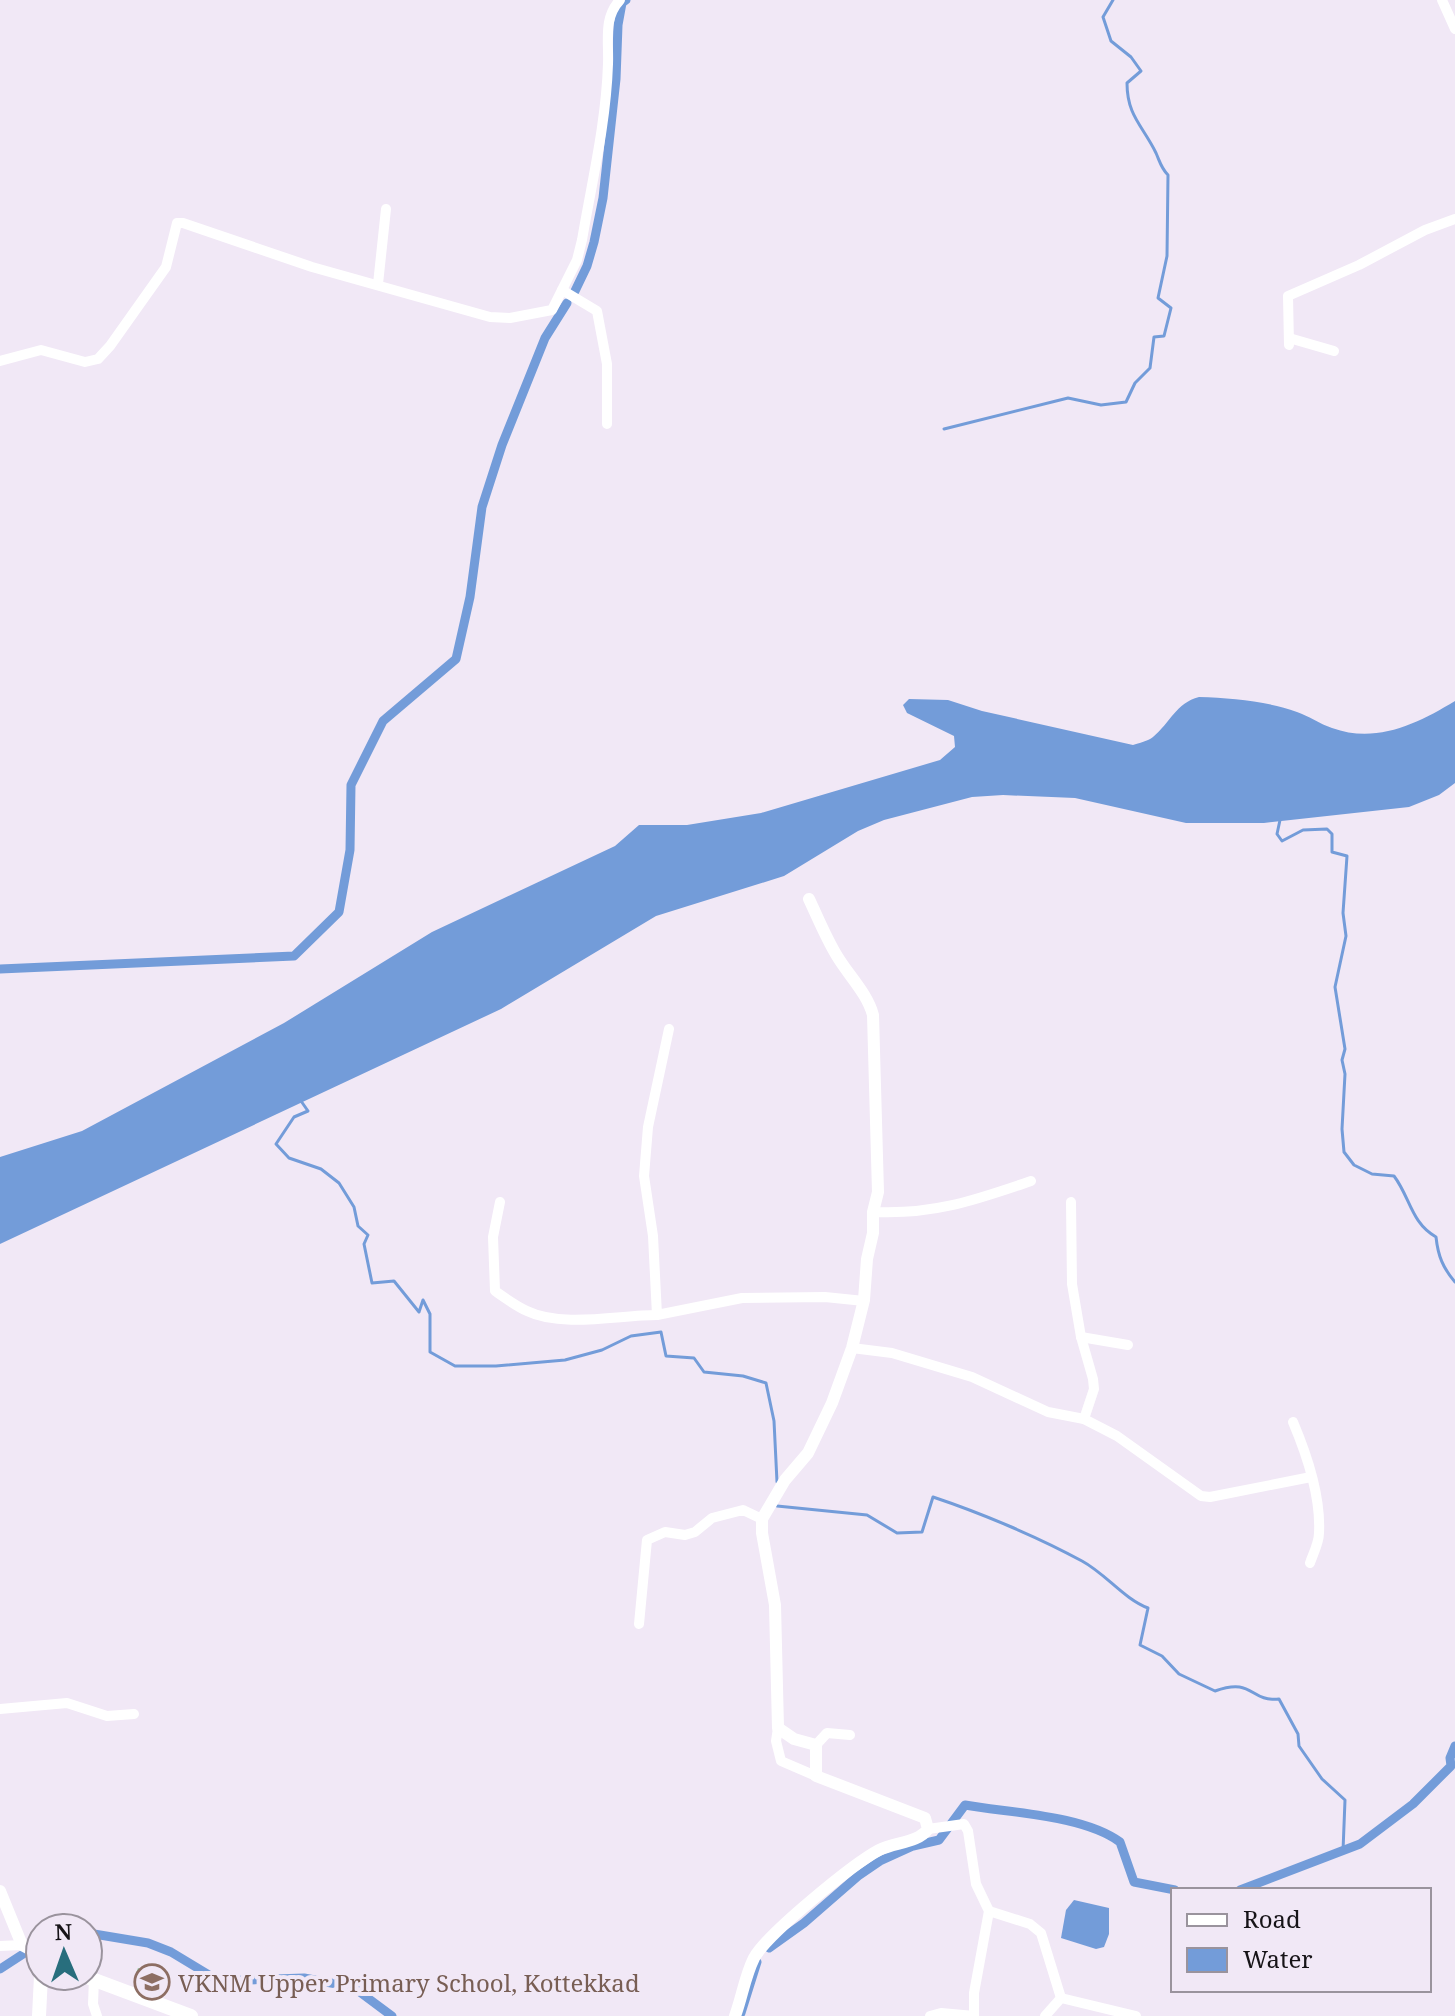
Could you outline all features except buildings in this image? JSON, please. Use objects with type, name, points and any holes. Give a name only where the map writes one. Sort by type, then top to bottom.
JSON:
[{"type":"main road","points":[[104,1984],[191,2016]]},
{"type":"main road","points":[[39,2016],[42,1992]]},
{"type":"street","points":[[0,361],[41,350],[85,362],[98,359],[166,267],[177,223],[312,267],[490,317],[510,318],[552,310],[577,260],[606,107],[607,29],[612,8],[620,0]]},
{"type":"street","points":[[1442,0],[1455,29]]},
{"type":"street","points":[[378,284],[386,209]]},
{"type":"street","points":[[1334,351],[1289,342],[1288,296],[1359,265],[1425,230],[1455,219]]},
{"type":"street","points":[[562,290],[597,311],[607,364],[607,424]]},
{"type":"street","points":[[809,899],[836,954],[857,987],[869,999],[873,1015],[878,1192],[873,1212],[864,1301],[852,1348],[832,1403],[808,1453],[785,1480],[762,1519],[775,1605],[776,1741],[781,1761],[925,1818],[928,1829]]},
{"type":"street","points":[[657,1315],[653,1236],[644,1176],[648,1127],[669,1029]]},
{"type":"street","points":[[873,1212],[909,1214],[964,1204],[1031,1181]]},
{"type":"street","points":[[500,1202],[493,1237],[495,1291],[528,1312],[574,1319],[657,1315],[742,1298],[825,1297],[864,1301]]},
{"type":"street","points":[[1071,1202],[1072,1284],[1094,1389],[1084,1419]]},
{"type":"street","points":[[1081,1337],[1128,1345]]},
{"type":"street","points":[[852,1348],[892,1353],[972,1377],[1048,1412],[1084,1419],[1117,1436],[1201,1496],[1251,1490],[1311,1477]]},
{"type":"street","points":[[1293,1422],[1306,1451],[1320,1535],[1310,1563]]},
{"type":"street","points":[[639,1624],[647,1540],[665,1532],[685,1535],[695,1532],[712,1518],[743,1510],[762,1519]]},
{"type":"street","points":[[0,1709],[67,1703],[107,1716],[134,1714]]},
{"type":"street","points":[[778,1728],[794,1739],[816,1745]]},
{"type":"street","points":[[816,1776],[816,1745],[827,1733],[850,1735]]},
{"type":"street","points":[[735,2016],[755,1956],[776,1933],[839,1878],[880,1850],[924,1835],[928,1829],[964,1824],[968,1831],[976,1884],[989,1911],[974,1993],[974,2016],[941,2013],[930,2016]]},
{"type":"street","points":[[0,1891],[22,1945],[0,1946]]},
{"type":"street","points":[[989,1911],[1030,1924],[1041,1933],[1061,1998]]},
{"type":"street","points":[[91,1992],[97,2016]]},
{"type":"street","points":[[1045,2016],[1061,1998]]},
{"type":"street","points":[[1061,1998],[1136,2016]]},
{"type":"green space","points":[[138,1968],[153,1977],[149,1996],[134,1990]]},
{"type":"water","points":[[1199,697],[1273,705],[1332,728],[1364,734],[1411,724],[1455,701],[1455,783],[1439,795],[1409,807],[1264,823],[1186,823],[1075,798],[1003,795],[972,797],[884,820],[858,831],[784,876],[656,916],[501,1009],[0,1244],[0,1157],[82,1131],[284,1023],[432,932],[615,846],[639,825],[687,825],[761,813],[940,760],[955,747],[954,736],[907,713],[903,705],[909,699],[948,700],[982,711],[1133,745],[1153,737],[1184,704]]},
{"type":"water","points":[[1074,1900],[1109,1908],[1109,1934],[1104,1947],[1096,1949],[1061,1938],[1066,1910]]},
{"type":"waterway","points":[[575,291],[587,266],[603,198],[616,79],[618,25],[622,3],[626,0]]},
{"type":"waterway","points":[[944,429],[1068,398],[1101,405],[1126,402],[1135,383],[1150,368],[1154,337],[1164,336],[1171,308],[1158,298],[1167,256],[1168,175],[1130,104],[1127,83],[1141,71],[1131,57],[1111,41],[1103,17],[1113,0]]},
{"type":"waterway","points":[[0,969],[294,956],[339,912],[350,850],[351,785],[383,721],[456,659],[470,597],[482,507],[502,445],[545,338],[567,303]]},
{"type":"waterway","points":[[1280,820],[1277,834],[1282,841],[1303,830],[1327,829],[1332,834],[1332,852],[1347,856],[1343,913],[1346,936],[1335,987],[1345,1049],[1342,1060],[1345,1074],[1344,1152],[1354,1165],[1372,1174],[1394,1176],[1421,1225],[1436,1237],[1442,1261],[1455,1282]]},
{"type":"waterway","points":[[301,1101],[308,1111],[294,1117],[276,1144],[289,1158],[321,1169],[339,1183],[354,1207],[358,1226],[368,1235],[364,1244],[372,1283],[394,1281],[419,1312],[423,1300],[430,1314],[430,1352],[455,1366],[496,1366],[565,1360],[602,1350],[631,1336],[661,1332],[666,1356],[694,1358],[704,1372],[743,1376],[766,1383],[774,1421],[777,1482]]},
{"type":"waterway","points":[[777,1506],[867,1515],[897,1533],[922,1532],[933,1497],[1009,1526],[1082,1561],[1131,1599],[1148,1608],[1140,1645],[1162,1656],[1179,1674],[1215,1691],[1237,1687],[1262,1697],[1279,1699],[1298,1734],[1299,1746],[1322,1779],[1345,1800],[1343,1851]]},
{"type":"waterway","points":[[1245,1888],[1360,1844],[1413,1804],[1451,1766],[1450,1758],[1455,1746]]},
{"type":"waterway","points":[[769,1948],[880,1861],[913,1846],[939,1840],[965,1805],[1046,1816],[1105,1833],[1120,1842],[1134,1882],[1171,1889]]},
{"type":"waterway","points":[[104,1936],[148,1943],[171,1952],[219,1981],[304,1978],[353,1987],[392,2016]]},
{"type":"waterway","points":[[0,1969],[24,1953]]},
{"type":"waterway","points":[[741,2013],[757,1962]]},
{"type":"place","name":"VKNM Upper Primary School, Kottekkad","points":[[152,1982]]}]
